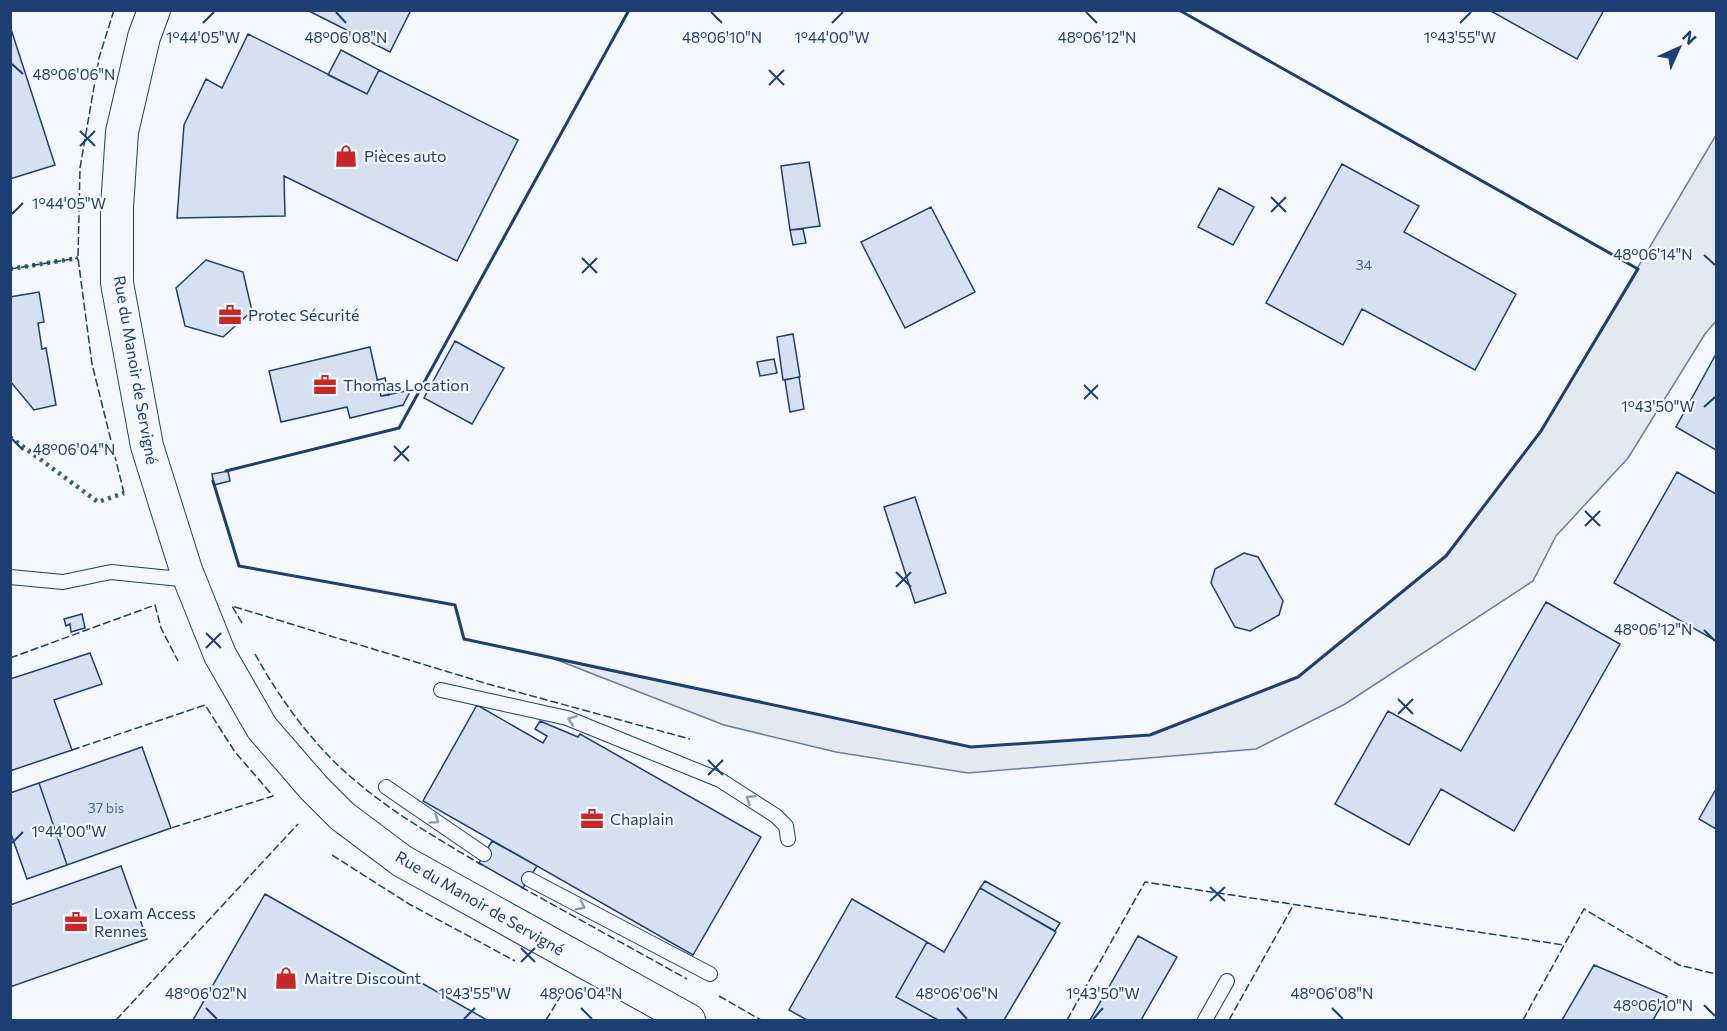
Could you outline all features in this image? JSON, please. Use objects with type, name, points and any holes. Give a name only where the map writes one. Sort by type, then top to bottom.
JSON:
[{"type":"street","name":"Rue du Manoir de Servigné","points":[[154,10],[144,37],[122,132],[117,207],[117,283],[147,447],[190,580],[220,655],[262,728],[314,788],[342,816],[402,861],[689,1020]]},
{"type":"lane","points":[[10,578],[63,582],[111,572],[190,580]]},
{"type":"lane","points":[[441,690],[567,718],[720,780],[776,816],[786,826],[788,839]]},
{"type":"lane","points":[[386,787],[484,854]]},
{"type":"lane","points":[[529,879],[710,974]]},
{"type":"lane","points":[[1205,1020],[1227,981]]},
{"type":"shaded area","points":[[1716,135],[1716,321],[1705,334],[1628,458],[1556,536],[1533,581],[1345,704],[1256,749],[968,773],[836,752],[724,725],[552,658],[971,747],[1150,735],[1298,677],[1446,556],[1541,431]]},
{"type":"building","points":[[307,10],[411,10],[390,52]]},
{"type":"building","points":[[1489,10],[1604,10],[1577,59]]},
{"type":"building","points":[[10,26],[55,165],[10,179]]},
{"type":"building","name":"Pièces auto","points":[[248,34],[367,94],[379,70],[518,140],[457,261],[284,176],[285,216],[177,218],[184,125],[206,79],[222,88]]},
{"type":"building","points":[[341,50],[379,70],[367,94],[328,75]]},
{"type":"building","points":[[809,162],[820,226],[790,230],[781,166]]},
{"type":"building","points":[[1342,164],[1419,206],[1404,232],[1516,294],[1475,370],[1362,309],[1343,345],[1266,303]]},
{"type":"building","points":[[1219,188],[1254,207],[1233,245],[1198,227]]},
{"type":"building","points":[[931,207],[975,292],[905,328],[861,242]]},
{"type":"building","points":[[803,229],[806,243],[793,245],[790,230]]},
{"type":"building","points":[[206,260],[243,272],[252,311],[223,337],[185,326],[176,288]]},
{"type":"building","points":[[39,292],[44,322],[38,323],[42,349],[46,348],[56,405],[34,410],[10,381],[10,297]]},
{"type":"building","points":[[793,334],[800,377],[783,380],[777,337]]},
{"type":"building","points":[[455,341],[504,368],[472,424],[424,398]]},
{"type":"building","name":"Thomas Location","points":[[370,347],[381,396],[411,390],[403,405],[350,418],[347,407],[281,422],[269,371]]},
{"type":"building","points":[[1716,354],[1716,450],[1676,427]]},
{"type":"building","points":[[774,359],[777,373],[760,376],[757,362]]},
{"type":"building","points":[[799,377],[804,409],[790,412],[785,380]]},
{"type":"building","points":[[385,378],[389,395],[381,396],[377,380]]},
{"type":"building","points":[[228,471],[230,481],[214,485],[212,474]]},
{"type":"building","points":[[1677,472],[1716,494],[1716,641],[1614,583]]},
{"type":"building","points":[[915,497],[946,593],[915,603],[884,507]]},
{"type":"building","points":[[1244,553],[1258,557],[1283,601],[1279,615],[1250,631],[1235,627],[1211,583],[1215,569]]},
{"type":"building","points":[[1546,602],[1620,644],[1514,831],[1441,789],[1409,845],[1335,804],[1388,711],[1461,751]]},
{"type":"building","points":[[82,614],[85,628],[71,632],[70,624],[66,626],[64,619]]},
{"type":"building","points":[[90,653],[102,684],[54,700],[72,750],[10,771],[10,679]]},
{"type":"building","name":"Chaplain","points":[[477,705],[543,743],[547,736],[535,729],[540,721],[578,737],[580,734],[761,837],[693,955],[423,801]]},
{"type":"building","points":[[142,747],[171,828],[67,865],[39,783]]},
{"type":"building","points":[[39,783],[67,865],[27,879],[10,831],[10,793]]},
{"type":"building","points":[[1716,789],[1716,829],[1699,819]]},
{"type":"building","points":[[492,841],[537,866],[523,888],[479,863]]},
{"type":"building","name":"Loxam Access Rennes","points":[[121,866],[147,939],[10,987],[10,905]]},
{"type":"building","points":[[985,881],[1060,923],[1055,931],[980,888]]},
{"type":"building","points":[[980,888],[1056,932],[1004,1020],[938,1020],[896,997],[927,942],[944,952]]},
{"type":"building","points":[[265,894],[395,968],[487,1020],[193,1020]]},
{"type":"building","points":[[852,899],[927,942],[896,997],[938,1020],[807,1020],[789,1010]]},
{"type":"building","points":[[1138,936],[1177,957],[1141,1020],[1090,1020]]},
{"type":"building","points":[[1594,965],[1667,996],[1653,1020],[1562,1020]]},
{"type":"hedge","points":[[10,269],[78,258]]},
{"type":"hedge","points":[[10,437],[98,502],[124,493]]},
{"type":"fence","points":[[114,10],[99,58],[80,168],[78,258],[92,364],[124,493]]},
{"type":"fence","points":[[10,269],[78,258]]},
{"type":"fence","points":[[10,658],[155,605],[161,628],[178,661]]},
{"type":"fence","points":[[242,623],[232,606],[488,684],[690,739]]},
{"type":"fence","points":[[255,654],[300,723],[343,770],[403,816],[482,865]]},
{"type":"fence","points":[[72,750],[205,705],[235,752],[273,796],[171,828]]},
{"type":"fence","points":[[116,1020],[298,824]]},
{"type":"fence","points":[[332,855],[409,904],[515,961]]},
{"type":"fence","points":[[1067,1020],[1145,882],[1564,945]]},
{"type":"fence","points":[[521,887],[687,979]]},
{"type":"fence","points":[[1229,1020],[1294,904]]},
{"type":"fence","points":[[1523,1020],[1584,909],[1679,965],[1716,974]]},
{"type":"fence","points":[[546,1020],[565,989]]},
{"type":"fence","points":[[719,996],[761,1020]]},
{"type":"wall","points":[[226,471],[399,428],[629,10]]},
{"type":"wall","points":[[213,481],[239,566],[455,605],[464,639],[971,747],[1150,735],[1298,677],[1446,556],[1541,431],[1638,269],[1179,10]]},
{"type":"place","name":"Pièces auto","points":[[346,156]]},
{"type":"place","name":"Protec Sécurité","points":[[230,315]]},
{"type":"place","name":"Thomas Location","points":[[325,385]]},
{"type":"place","name":"Chaplain","points":[[592,819]]},
{"type":"place","name":"Loxam Access Rennes","points":[[76,922]]},
{"type":"place","name":"Maitre Discount","points":[[286,978]]}]
